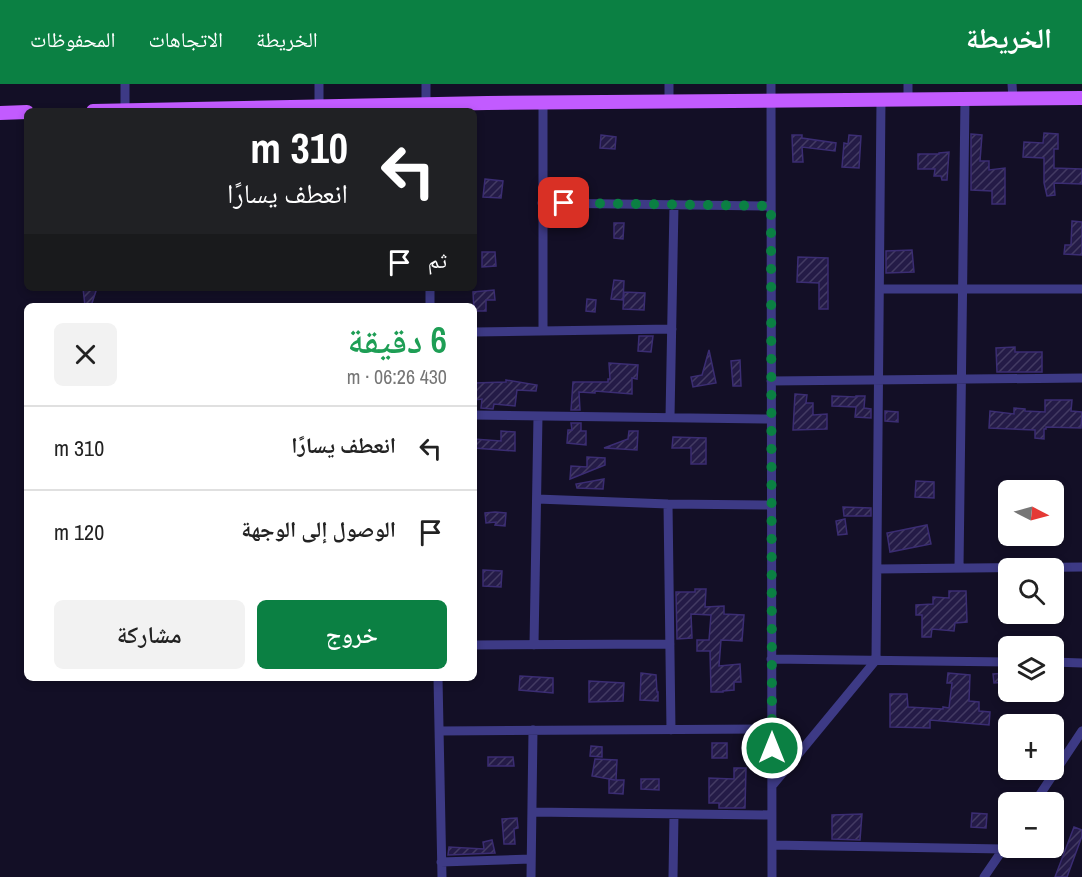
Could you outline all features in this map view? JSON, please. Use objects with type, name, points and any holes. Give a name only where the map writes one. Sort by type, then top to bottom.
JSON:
[{"type":"main road","points":[[222,108],[319,106],[426,108],[543,103],[1082,98]]},
{"type":"main road","points":[[0,113],[24,112]]},
{"type":"street","points":[[125,84],[125,108]]},
{"type":"street","points":[[319,84],[319,106]]},
{"type":"street","points":[[426,84],[426,108]]},
{"type":"street","points":[[669,84],[669,102]]},
{"type":"street","points":[[771,84],[772,877]]},
{"type":"street","points":[[908,84],[908,99]]},
{"type":"street","points":[[1012,84],[1013,99]]},
{"type":"street","points":[[772,786],[876,660],[881,99]]},
{"type":"street","points":[[959,568],[965,99]]},
{"type":"street","points":[[543,103],[543,331]]},
{"type":"street","points":[[542,203],[771,206]]},
{"type":"street","points":[[670,417],[674,205]]},
{"type":"street","points":[[880,289],[1082,289]]},
{"type":"street","points":[[477,332],[672,329]]},
{"type":"street","points":[[771,381],[1082,378]]},
{"type":"street","points":[[477,415],[771,419]]},
{"type":"street","points":[[534,645],[538,416]]},
{"type":"street","points":[[537,499],[771,505]]},
{"type":"street","points":[[668,504],[671,730]]},
{"type":"street","points":[[877,569],[1082,567]]},
{"type":"street","points":[[477,645],[670,644]]},
{"type":"street","points":[[771,659],[998,662]]},
{"type":"street","points":[[1064,662],[1082,663]]},
{"type":"street","points":[[438,681],[442,877]]},
{"type":"street","points":[[439,731],[771,729]]},
{"type":"street","points":[[531,877],[533,730]]},
{"type":"street","points":[[1042,792],[1082,731]]},
{"type":"street","points":[[532,812],[772,815]]},
{"type":"street","points":[[673,877],[674,814]]},
{"type":"street","points":[[772,845],[998,846]]},
{"type":"street","points":[[984,877],[998,857]]},
{"type":"street","points":[[441,862],[531,859]]},
{"type":"building","points":[[1044,133],[1058,134],[1058,149],[1054,149],[1054,168],[1082,169],[1082,184],[1054,183],[1055,195],[1047,196],[1044,183],[1044,158],[1023,157],[1024,142],[1043,143]]},
{"type":"building","points":[[971,134],[982,135],[980,161],[989,161],[989,170],[1005,168],[1005,204],[992,204],[992,191],[971,190]]},
{"type":"building","points":[[601,135],[616,137],[615,149],[600,148]]},
{"type":"building","points":[[792,135],[836,143],[835,151],[802,147],[803,162],[793,162]]},
{"type":"building","points":[[849,135],[861,136],[859,168],[842,167],[844,143],[848,144]]},
{"type":"building","points":[[949,152],[947,180],[942,180],[941,176],[934,176],[935,169],[918,169],[918,154]]},
{"type":"building","points":[[485,179],[503,181],[501,198],[483,197]]},
{"type":"building","points":[[1072,221],[1082,222],[1082,255],[1064,254],[1065,245],[1071,245]]},
{"type":"building","points":[[614,223],[624,223],[623,239],[614,238]]},
{"type":"building","points":[[912,250],[914,272],[886,273],[886,251]]},
{"type":"building","points":[[482,252],[495,252],[496,266],[482,267]]},
{"type":"building","points":[[798,257],[828,258],[828,309],[819,309],[819,283],[797,282]]},
{"type":"building","points":[[614,280],[624,281],[623,300],[611,299]]},
{"type":"building","points":[[494,290],[495,300],[486,300],[486,311],[477,311],[473,292]]},
{"type":"building","points":[[83,291],[96,291],[92,303],[85,303]]},
{"type":"building","points":[[624,292],[645,293],[644,310],[623,309]]},
{"type":"building","points":[[587,299],[596,300],[595,312],[586,311]]},
{"type":"building","points":[[639,336],[653,336],[651,352],[638,351]]},
{"type":"building","points":[[1015,347],[1015,352],[1042,352],[1042,372],[997,372],[996,348]]},
{"type":"building","points":[[709,350],[716,383],[693,387],[691,377],[702,375]]},
{"type":"building","points":[[740,360],[741,386],[733,386],[731,361]]},
{"type":"building","points":[[609,363],[638,365],[637,379],[632,378],[632,394],[579,392],[580,410],[571,410],[573,382],[608,382],[610,379]]},
{"type":"building","points":[[506,380],[537,385],[536,391],[517,390],[515,406],[494,404],[493,409],[481,408],[482,399],[477,400],[477,383],[506,382]]},
{"type":"building","points":[[795,394],[807,395],[806,403],[813,403],[813,415],[827,414],[827,429],[793,430]]},
{"type":"building","points":[[832,396],[865,396],[864,408],[871,409],[871,418],[855,417],[856,407],[832,406]]},
{"type":"building","points":[[1045,400],[1072,400],[1071,411],[1082,412],[1081,428],[1046,427],[1044,439],[1035,438],[1035,430],[989,428],[990,411],[1014,414],[1014,408],[1045,412]]},
{"type":"building","points":[[885,411],[898,412],[898,422],[885,421]]},
{"type":"building","points":[[571,423],[581,423],[581,431],[586,431],[586,445],[567,443],[568,430],[572,430]]},
{"type":"building","points":[[501,431],[515,432],[515,451],[477,448],[477,439],[501,441]]},
{"type":"building","points":[[629,431],[638,431],[637,450],[604,448],[628,439]]},
{"type":"building","points":[[673,437],[706,438],[706,464],[691,464],[691,448],[672,448]]},
{"type":"building","points":[[587,457],[605,458],[605,465],[570,479],[571,466],[587,467]]},
{"type":"building","points":[[604,479],[603,489],[577,488],[576,484]]},
{"type":"building","points":[[916,481],[934,482],[934,498],[915,497]]},
{"type":"building","points":[[843,507],[871,508],[871,516],[844,516]]},
{"type":"building","points":[[485,513],[506,513],[505,526],[495,525],[496,522],[486,523]]},
{"type":"building","points":[[845,519],[847,534],[838,535],[836,521]]},
{"type":"building","points":[[927,525],[931,544],[890,552],[887,533]]},
{"type":"building","points":[[483,570],[502,571],[501,587],[483,586]]},
{"type":"building","points":[[695,589],[706,589],[705,607],[724,606],[724,614],[744,615],[742,641],[721,640],[719,666],[740,664],[741,682],[734,682],[734,690],[711,692],[710,651],[697,651],[697,640],[709,640],[711,615],[691,614],[692,638],[677,639],[676,592],[695,592]]},
{"type":"building","points":[[949,591],[966,591],[967,622],[955,623],[954,631],[932,629],[931,637],[922,637],[922,615],[916,615],[916,605],[933,604],[933,597],[949,598]]},
{"type":"building","points":[[641,673],[656,675],[658,701],[640,700]]},
{"type":"building","points":[[948,673],[970,675],[969,701],[979,702],[979,711],[990,712],[989,725],[930,720],[930,728],[890,727],[890,694],[907,694],[908,707],[949,708],[952,683],[947,683]]},
{"type":"building","points":[[993,674],[998,674],[998,683],[994,683]]},
{"type":"building","points":[[520,676],[553,678],[553,693],[519,690]]},
{"type":"building","points":[[589,681],[624,683],[623,701],[589,702]]},
{"type":"building","points":[[712,743],[727,743],[727,758],[712,758]]},
{"type":"building","points":[[591,746],[602,747],[602,757],[590,756]]},
{"type":"building","points":[[488,757],[513,757],[514,766],[488,766]]},
{"type":"building","points":[[595,759],[617,760],[616,780],[624,780],[623,794],[609,793],[609,779],[615,780],[592,776]]},
{"type":"building","points":[[734,768],[746,768],[745,808],[719,808],[719,803],[709,803],[709,778],[734,779]]},
{"type":"building","points":[[641,779],[659,779],[659,790],[641,789]]},
{"type":"building","points":[[972,813],[987,814],[986,828],[971,827]]},
{"type":"building","points":[[862,814],[860,840],[832,839],[832,815]]},
{"type":"building","points":[[517,818],[518,828],[514,829],[515,844],[504,844],[502,819]]},
{"type":"building","points":[[1074,827],[1082,830],[1082,836],[1067,877],[1055,877]]},
{"type":"building","points":[[492,840],[495,853],[448,855],[449,847],[484,849],[483,842]]},
{"type":"route","points":[[564,203],[771,206],[772,748]]}]
